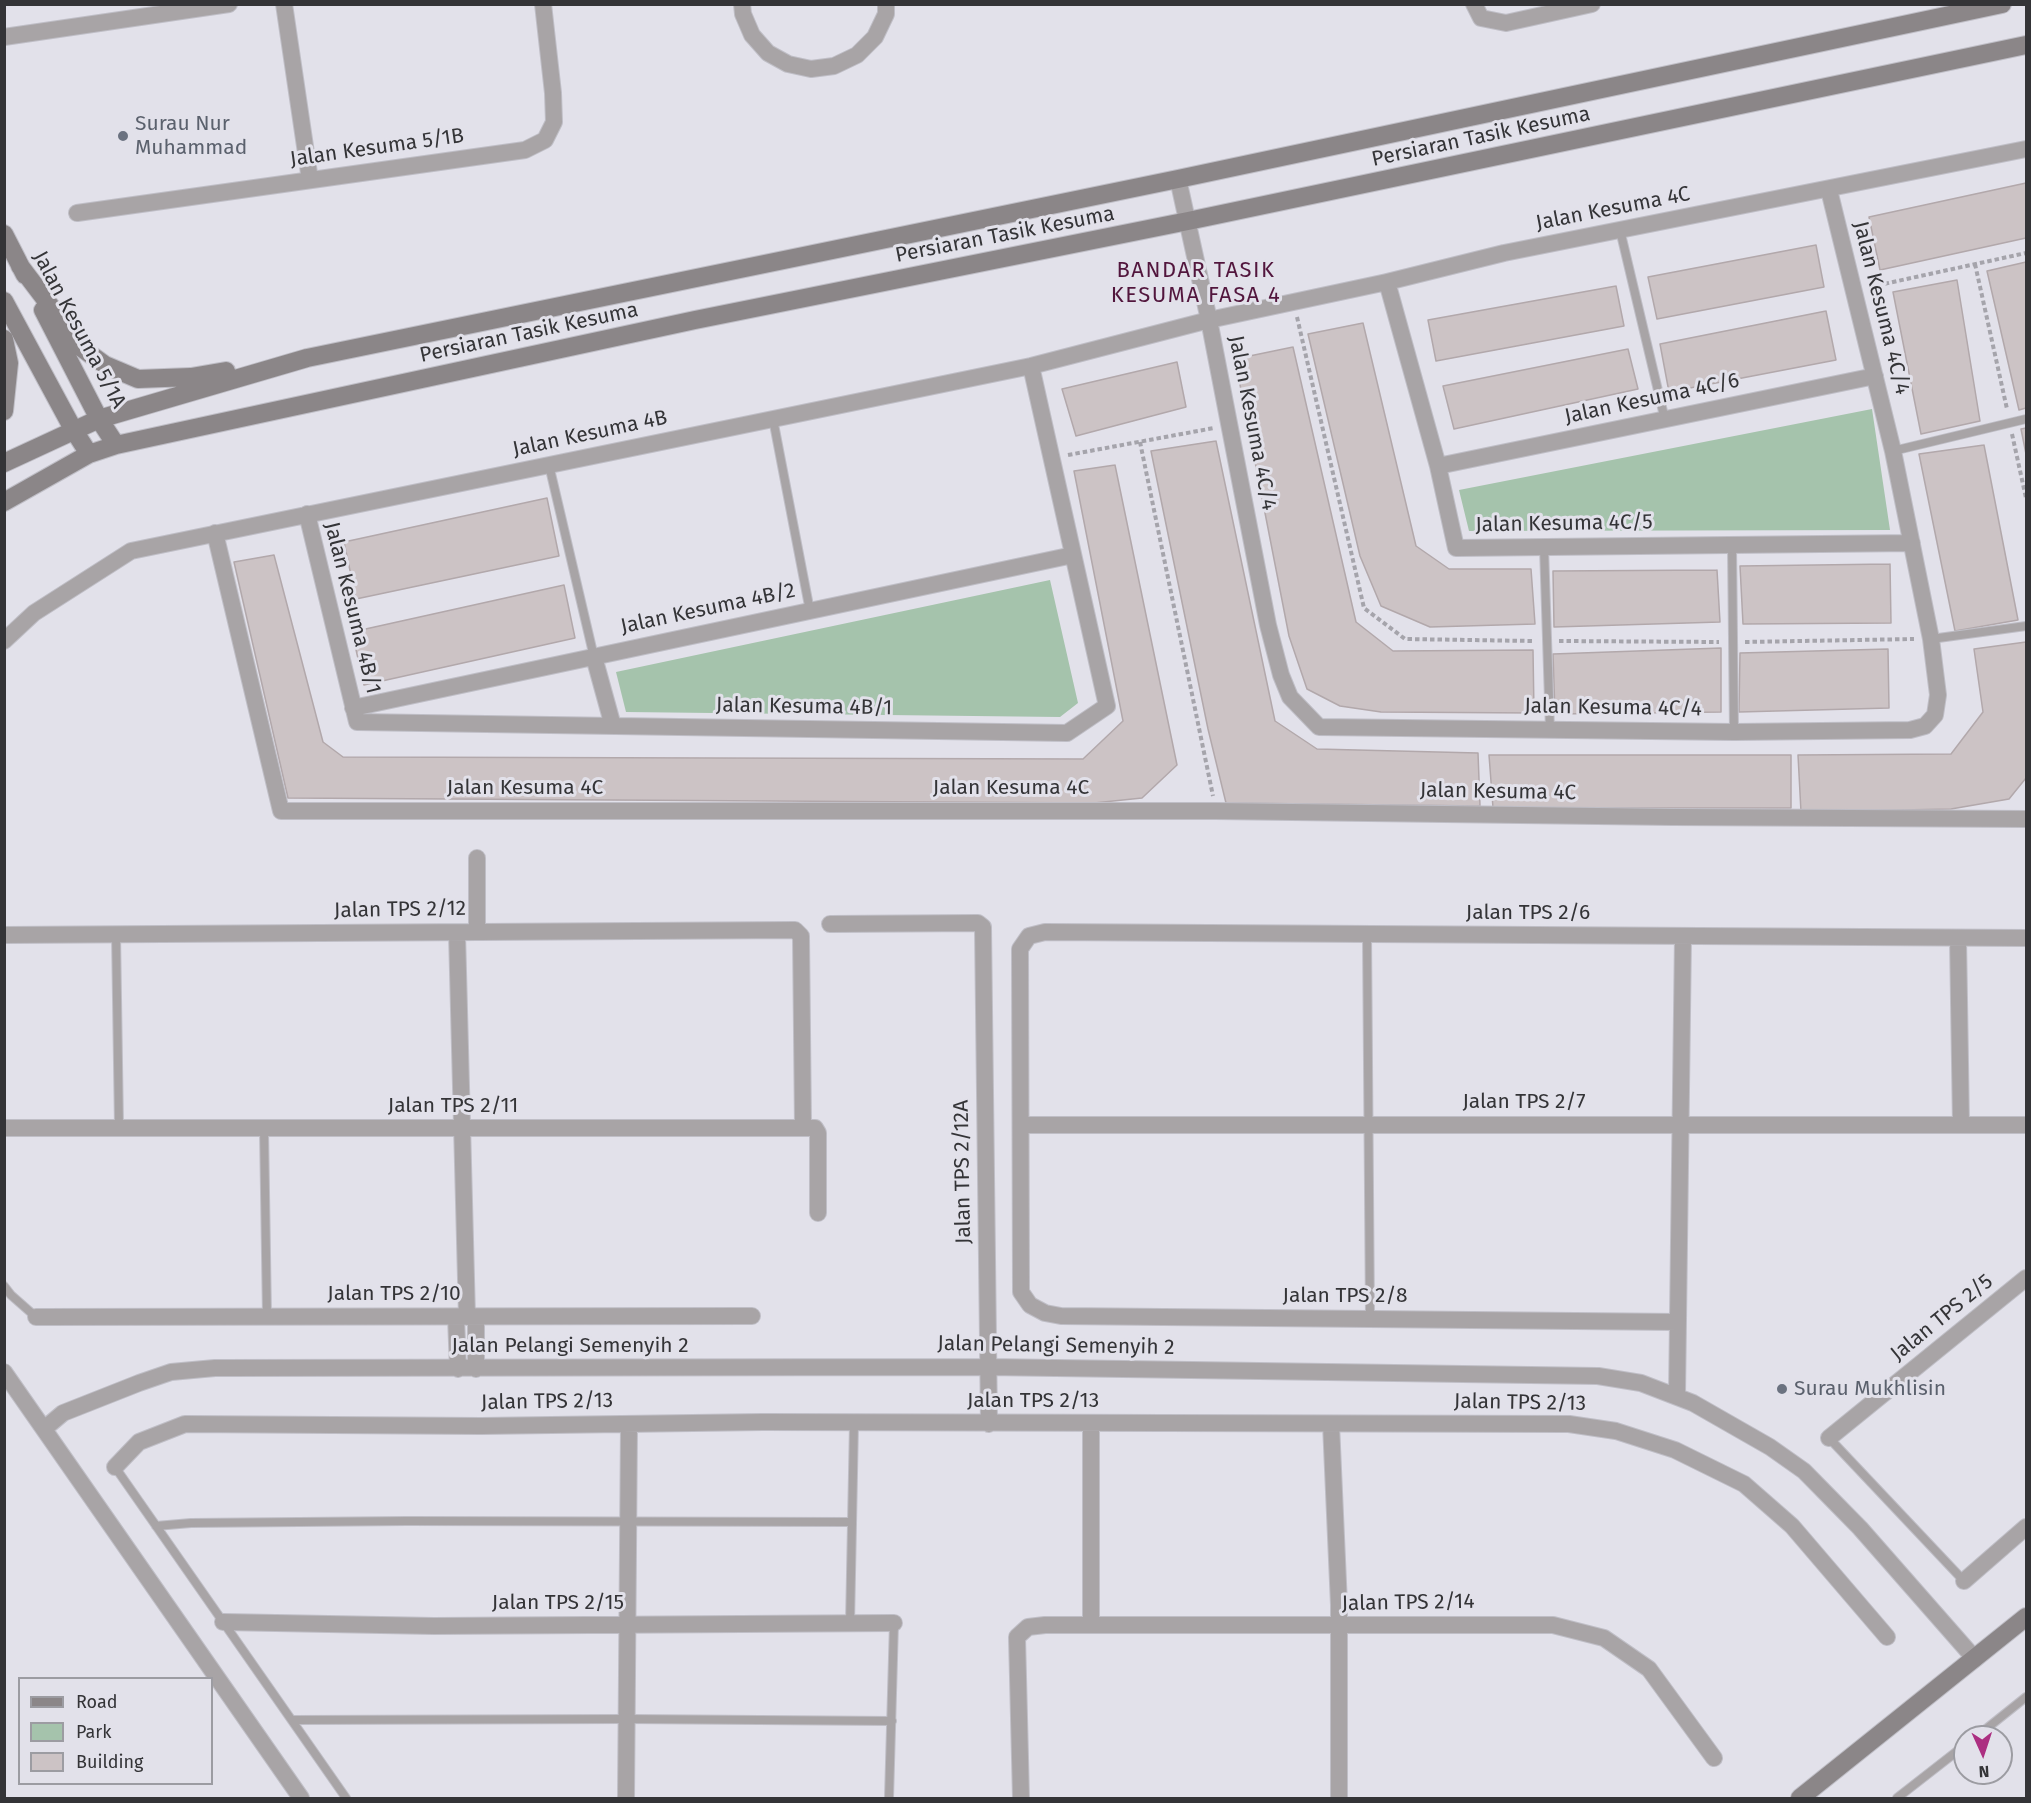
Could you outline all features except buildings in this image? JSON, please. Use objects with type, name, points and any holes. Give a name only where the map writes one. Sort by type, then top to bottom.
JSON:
[{"type":"street","points":[[284,4],[309,180]]},
{"type":"street","name":"Jalan Kesuma 5/1B","points":[[77,213],[525,150],[545,140],[554,122],[543,4]]},
{"type":"street","points":[[742,4],[743,14],[752,35],[768,52],[788,64],[811,69],[834,66],[857,55],[875,37],[886,14],[886,4]]},
{"type":"street","points":[[1474,4],[1481,18],[1506,23],[1592,4]]},
{"type":"street","name":"Persiaran Tasik Kesuma","points":[[4,463],[99,418],[307,358],[1178,179],[2002,4]]},
{"type":"street","points":[[4,37],[225,5]]},
{"type":"street","name":"Persiaran Tasik Kesuma","points":[[4,502],[89,454],[116,445],[684,323],[1188,221],[2026,45]]},
{"type":"street","name":"Jalan Kesuma 4C","points":[[1209,320],[1387,282],[1504,253],[2026,149]]},
{"type":"street","name":"Jalan Kesuma 4C/4","points":[[1178,179],[1209,320],[1268,625],[1281,675],[1290,697],[1319,728],[1734,732],[1910,730],[1925,726],[1935,715],[1938,695],[1931,639],[1893,451],[1829,190]]},
{"type":"street","name":"Jalan Kesuma 5/1A","points":[[4,234],[99,418],[116,445]]},
{"type":"street","points":[[20,266],[83,349],[105,365],[138,379],[191,377],[307,358]]},
{"type":"street","name":"Jalan Kesuma 4C/5","points":[[1387,282],[1438,466],[1456,548],[1912,543]]},
{"type":"street","points":[[4,301],[73,429],[89,454]]},
{"type":"street","name":"Jalan Kesuma 4B","points":[[4,641],[34,613],[131,551],[1031,366],[1209,320]]},
{"type":"street","points":[[4,339],[9,363],[4,411]]},
{"type":"street","name":"Jalan Kesuma 4B/1","points":[[307,514],[357,722],[1066,733],[1107,706],[1031,366]]},
{"type":"street","name":"Jalan Kesuma 4C/6","points":[[1438,466],[1875,376]]},
{"type":"street","name":"Jalan Kesuma 4C","points":[[215,533],[281,811],[1216,811],[1672,818],[2026,819]]},
{"type":"street","name":"Jalan Kesuma 4B/2","points":[[353,708],[1073,555]]},
{"type":"street","points":[[594,657],[614,726]]},
{"type":"street","points":[[477,858],[477,932]]},
{"type":"street","name":"Jalan TPS 2/12A","points":[[830,924],[978,923],[983,927],[989,1424]]},
{"type":"street","name":"Jalan TPS 2/12","points":[[4,935],[795,930],[801,936],[803,1128]]},
{"type":"street","name":"Jalan TPS 2/6","points":[[1021,1125],[1020,949],[1029,936],[1045,932],[2026,938]]},
{"type":"street","points":[[457,933],[466,1317],[476,1369]]},
{"type":"street","points":[[1677,1396],[1683,936]]},
{"type":"street","points":[[1958,938],[1960,1125]]},
{"type":"street","name":"Jalan TPS 2/7","points":[[1021,1125],[2026,1125]]},
{"type":"street","name":"Jalan TPS 2/8","points":[[1021,1125],[1021,1292],[1030,1305],[1045,1313],[1061,1316],[1677,1322]]},
{"type":"street","name":"Jalan TPS 2/11","points":[[4,1128],[803,1128]]},
{"type":"street","points":[[803,1128],[815,1128],[818,1133],[818,1214]]},
{"type":"street","name":"Jalan TPS 2/5","points":[[1829,1438],[2026,1278]]},
{"type":"street","name":"Jalan TPS 2/10","points":[[36,1317],[752,1316]]},
{"type":"street","points":[[458,1369],[466,1317]]},
{"type":"street","name":"Jalan Pelangi Semenyih 2","points":[[44,1430],[63,1413],[171,1372],[215,1368],[988,1368],[1598,1376],[1641,1383],[1693,1402],[1770,1447],[1804,1471],[1860,1528],[1975,1659]]},
{"type":"street","points":[[4,1372],[301,1798]]},
{"type":"street","points":[[4,1380],[44,1430]]},
{"type":"street","name":"Jalan TPS 2/13","points":[[115,1467],[139,1442],[185,1424],[481,1426],[854,1423],[1569,1424],[1616,1431],[1675,1450],[1744,1484],[1792,1526],[1887,1637]]},
{"type":"street","points":[[626,1798],[628,1424]]},
{"type":"street","points":[[1091,1625],[1092,1424]]},
{"type":"street","points":[[1331,1424],[1339,1626],[1338,1798]]},
{"type":"street","points":[[1964,1581],[2026,1527]]},
{"type":"street","points":[[1800,1798],[2026,1617]]},
{"type":"street","name":"Jalan TPS 2/15","points":[[223,1622],[434,1626],[894,1623]]},
{"type":"street","name":"Jalan TPS 2/14","points":[[1021,1798],[1017,1637],[1028,1627],[1045,1625],[1553,1625],[1604,1638],[1649,1669],[1714,1758]]},
{"type":"lane","points":[[1620,230],[1665,420]]},
{"type":"lane","points":[[773,419],[810,611]]},
{"type":"lane","points":[[1893,451],[2026,419]]},
{"type":"lane","points":[[549,465],[594,657]]},
{"type":"lane","points":[[1732,544],[1734,732]]},
{"type":"lane","points":[[1544,547],[1550,730]]},
{"type":"lane","points":[[1931,639],[2026,626]]},
{"type":"lane","points":[[116,934],[119,1127]]},
{"type":"lane","points":[[1367,934],[1370,1319]]},
{"type":"lane","points":[[264,1129],[267,1317]]},
{"type":"lane","points":[[4,1286],[36,1317]]},
{"type":"lane","points":[[850,1623],[854,1423]]},
{"type":"lane","points":[[1829,1438],[1964,1581]]},
{"type":"lane","points":[[115,1467],[346,1798]]},
{"type":"lane","points":[[156,1526],[190,1523],[384,1521],[852,1522]]},
{"type":"lane","points":[[889,1798],[894,1623]]},
{"type":"lane","points":[[1991,1725],[2026,1697]]},
{"type":"lane","points":[[292,1720],[892,1721]]},
{"type":"lane","points":[[1897,1798],[1953,1754]]},
{"type":"path","points":[[1855,290],[2026,253]]},
{"type":"path","points":[[1975,264],[2026,498]]},
{"type":"path","points":[[1051,458],[1230,425]]},
{"type":"path","points":[[1140,442],[1216,811]]},
{"type":"green space","points":[[1872,409],[1890,530],[1469,531],[1459,490]]},
{"type":"green space","points":[[1050,580],[1078,703],[1060,717],[626,712],[616,672]]},
{"type":"place","name":"Surau Nur Muhammad","points":[[123,136]]},
{"type":"place","name":"Surau Mukhlisin","points":[[1782,1389]]},
{"type":"district","name":"BANDAR TASIK KESUMA FASA 4","points":[[1196,284]]}]
